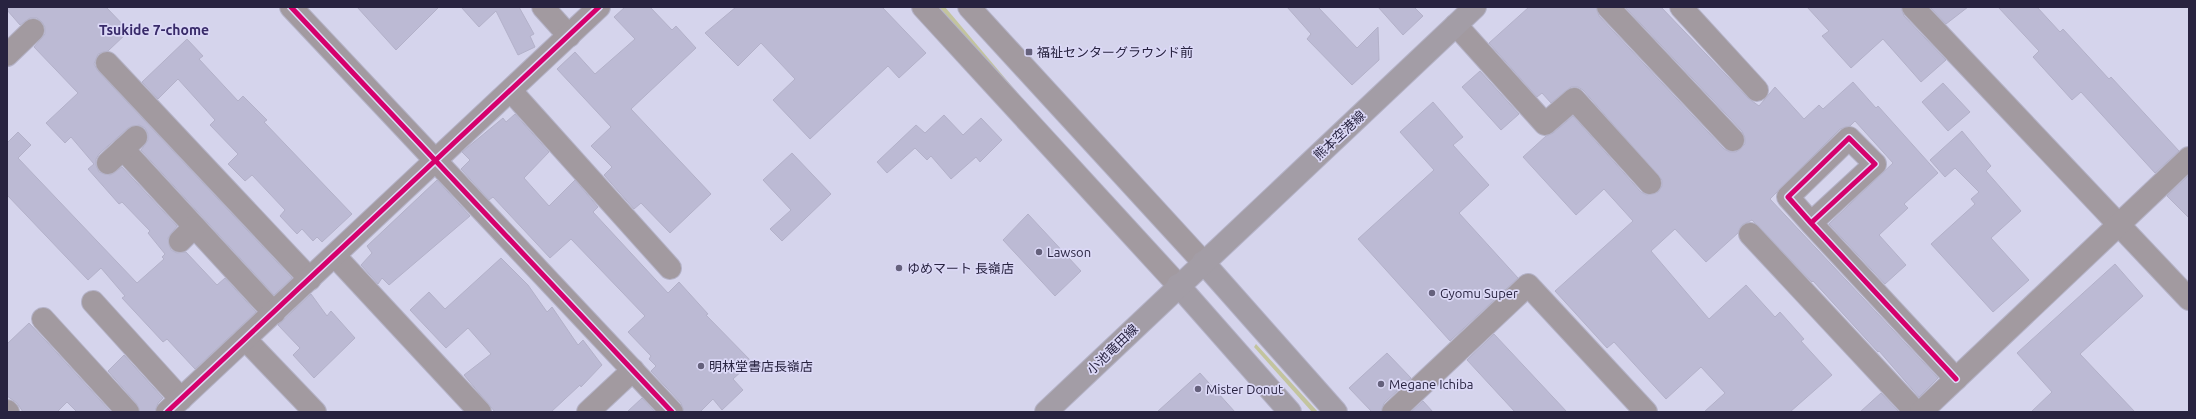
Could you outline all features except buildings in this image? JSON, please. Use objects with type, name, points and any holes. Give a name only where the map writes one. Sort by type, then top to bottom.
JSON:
[{"type":"main road","name":"熊本空港線","points":[[1178,285],[1475,7]]},
{"type":"main road","points":[[1203,262],[1336,412]]},
{"type":"main road","name":"小池竜田線","points":[[1046,412],[1178,285]]},
{"type":"main road","points":[[1178,285],[1290,412]]},
{"type":"street","points":[[291,7],[672,412]]},
{"type":"street","points":[[543,7],[569,36]]},
{"type":"street","points":[[93,302],[172,408],[436,162],[599,7]]},
{"type":"street","points":[[923,7],[1178,285]]},
{"type":"street","points":[[969,7],[1203,262]]},
{"type":"street","points":[[1608,7],[1733,140]]},
{"type":"street","points":[[1681,7],[1757,90]]},
{"type":"street","points":[[1913,7],[2189,299]]},
{"type":"street","points":[[1456,25],[1545,124],[1574,99],[1650,183]]},
{"type":"street","points":[[107,63],[310,279]]},
{"type":"street","points":[[511,91],[670,268]]},
{"type":"street","points":[[122,150],[187,234],[274,313]]},
{"type":"street","points":[[1921,412],[2189,158]]},
{"type":"street","points":[[1811,223],[1956,379]]},
{"type":"street","points":[[1750,234],[1916,412]]},
{"type":"street","points":[[335,256],[480,412]]},
{"type":"street","points":[[1393,412],[1528,285],[1646,412]]},
{"type":"street","points":[[43,319],[78,345],[128,412]]},
{"type":"street","points":[[245,339],[315,412]]},
{"type":"street","points":[[588,412],[633,370]]},
{"type":"green space","points":[[939,7],[945,7],[1043,123],[1042,125]]},
{"type":"green space","points":[[1256,344],[1318,412],[1312,412],[1254,347]]},
{"type":"cycle path","points":[[291,7],[672,412]]},
{"type":"cycle path","points":[[167,412],[599,7]]},
{"type":"cycle path","points":[[1811,223],[1875,164],[1849,138],[1788,197],[1811,223],[1956,379]]},
{"type":"place","name":"福祉センターグラウンド前","points":[[1029,52]]},
{"type":"place","name":"Lawson","points":[[1039,252]]},
{"type":"place","name":"ゆめマート 長嶺店","points":[[899,268]]},
{"type":"place","name":"Gyomu Super","points":[[1432,293]]},
{"type":"place","name":"明林堂書店長嶺店","points":[[701,366]]},
{"type":"place","name":"Megane Ichiba","points":[[1381,384]]},
{"type":"place","name":"Mister Donut","points":[[1198,389]]},
{"type":"district","name":"Tsukide 7-chome","points":[[154,30]]}]
